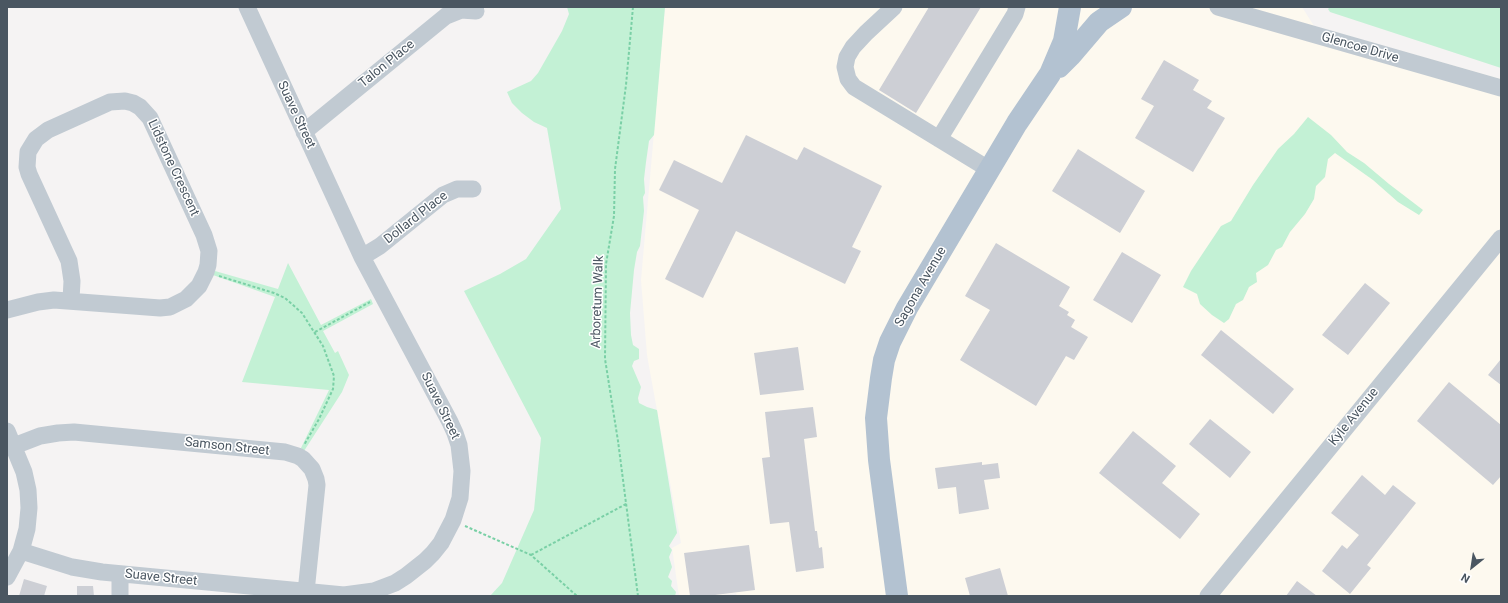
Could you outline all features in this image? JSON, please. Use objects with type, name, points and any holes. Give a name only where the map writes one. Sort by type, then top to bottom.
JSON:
[{"type":"main road","name":"Sagona Avenue","points":[[897,596],[878,460],[876,418],[880,378],[884,360],[890,342],[907,308],[1018,124],[1050,74],[1064,41],[1070,7]]},
{"type":"main road","points":[[1050,74],[1070,56],[1099,22],[1121,7]]},
{"type":"street","points":[[894,7],[853,47],[847,57],[845,68],[848,79],[854,87],[990,170]]},
{"type":"street","points":[[939,139],[1015,14],[1017,7]]},
{"type":"street","name":"Glencoe Drive","points":[[1218,7],[1501,88]]},
{"type":"street","name":"Suave Street","points":[[21,551],[72,567],[120,574],[333,595],[354,595],[374,591],[395,583],[416,569],[433,553],[453,520],[460,498],[462,471],[459,445],[455,433],[362,257],[248,8]]},
{"type":"street","name":"Talon Place","points":[[304,132],[446,16],[461,10],[476,11]]},
{"type":"street","name":"Lidstone Crescent","points":[[7,310],[46,300],[72,300],[150,308],[170,307],[186,299],[199,286],[206,272],[209,251],[204,235],[150,118],[140,107],[133,103],[125,101],[110,102],[48,130],[36,138],[28,152],[27,166],[29,174],[69,262],[72,281],[72,300]]},
{"type":"street","name":"Dollard Place","points":[[362,257],[380,246],[443,195],[457,188],[473,189]]},
{"type":"street","name":"Kyle Avenue","points":[[1208,596],[1501,238]]},
{"type":"street","name":"Samson Street","points":[[11,438],[74,432],[286,452],[298,456]]},
{"type":"street","points":[[7,577],[21,551],[28,518],[29,499],[24,472],[11,438]]},
{"type":"street","points":[[298,456],[303,459],[312,469],[317,485],[306,592]]},
{"type":"street","points":[[120,574],[120,596]]},
{"type":"path","name":"Arboretum Walk","points":[[633,7],[626,85],[615,169],[614,216],[606,264],[605,359],[618,441],[638,596]]},
{"type":"path","points":[[206,272],[282,296],[302,313],[323,346],[332,370],[334,386],[325,408],[298,456]]},
{"type":"path","points":[[315,332],[373,301]]},
{"type":"path","points":[[531,555],[626,504]]},
{"type":"path","points":[[453,520],[531,555],[577,596]]},
{"type":"shaded area","points":[[665,7],[1302,7],[1314,26],[1501,79],[1501,596],[737,596],[736,593],[713,596],[679,596],[672,548],[681,543],[647,355],[641,280]]},
{"type":"green space","points":[[567,7],[665,7],[654,135],[649,141],[646,162],[644,179],[645,193],[643,197],[644,211],[640,246],[637,252],[634,270],[630,313],[633,345],[639,349],[639,359],[634,361],[632,366],[641,387],[638,398],[639,403],[657,410],[677,533],[669,546],[672,550],[669,557],[672,567],[668,577],[672,581],[671,586],[676,592],[675,596],[490,596],[502,583],[534,510],[541,438],[464,291],[500,274],[526,259],[561,209],[547,128],[534,122],[522,113],[512,103],[507,92],[531,81],[538,73],[562,31],[569,14]]},
{"type":"green space","points":[[1330,7],[1501,7],[1501,68],[1330,12],[1328,9]]},
{"type":"green space","points":[[1308,117],[1331,135],[1347,152],[1364,163],[1423,210],[1419,215],[1398,202],[1373,180],[1335,153],[1328,159],[1325,177],[1316,186],[1314,199],[1305,214],[1290,232],[1282,247],[1276,250],[1268,265],[1256,273],[1257,282],[1249,287],[1243,300],[1236,304],[1229,319],[1224,323],[1200,304],[1197,294],[1183,287],[1191,271],[1221,226],[1231,221],[1253,185],[1278,149],[1294,134]]},
{"type":"green space","points":[[288,263],[321,325],[371,299],[373,304],[323,331],[335,353],[338,351],[349,375],[342,392],[304,451],[301,448],[329,390],[242,382],[275,297],[213,275],[215,271],[278,289]]},
{"type":"building","points":[[929,7],[981,7],[916,113],[879,90]]},
{"type":"building","points":[[1164,60],[1199,80],[1193,90],[1212,101],[1207,108],[1225,118],[1193,172],[1135,138],[1154,106],[1141,99]]},
{"type":"building","points":[[746,135],[797,160],[804,147],[882,186],[852,247],[861,251],[845,284],[736,231],[703,298],[665,279],[699,210],[659,190],[674,160],[722,183]]},
{"type":"building","points":[[1078,149],[1145,191],[1120,233],[1052,191]]},
{"type":"building","points":[[996,243],[1070,287],[1059,306],[1069,312],[1067,315],[1075,320],[1071,327],[1088,337],[1074,360],[1066,356],[1036,406],[960,360],[990,310],[965,296]]},
{"type":"building","points":[[1122,252],[1161,275],[1132,323],[1093,300]]},
{"type":"building","points":[[1365,283],[1390,303],[1348,355],[1322,335]]},
{"type":"building","points":[[1221,330],[1294,389],[1273,414],[1201,355]]},
{"type":"building","points":[[798,347],[804,390],[760,395],[754,353]]},
{"type":"building","points":[[1501,359],[1501,385],[1488,375]]},
{"type":"building","points":[[1449,382],[1501,425],[1501,476],[1493,485],[1417,421]]},
{"type":"building","points":[[813,407],[817,437],[804,439],[815,531],[817,531],[819,548],[822,547],[824,568],[796,572],[789,522],[770,524],[762,458],[770,457],[765,412]]},
{"type":"building","points":[[1210,419],[1251,452],[1230,478],[1189,444]]},
{"type":"building","points":[[1133,431],[1176,466],[1162,483],[1200,514],[1180,539],[1099,473]]},
{"type":"building","points":[[982,462],[982,465],[998,463],[1000,478],[984,480],[989,509],[959,514],[956,487],[938,489],[935,468]]},
{"type":"building","points":[[1362,475],[1385,495],[1393,485],[1416,503],[1367,565],[1371,568],[1350,594],[1322,571],[1342,545],[1347,549],[1359,535],[1331,513]]},
{"type":"building","points":[[749,545],[755,590],[707,596],[690,596],[684,553]]},
{"type":"building","points":[[1000,568],[1008,596],[970,596],[965,578]]},
{"type":"building","points":[[24,579],[47,586],[44,596],[19,596]]},
{"type":"building","points":[[1297,581],[1317,596],[1286,596]]},
{"type":"building","points":[[77,586],[93,586],[94,596],[77,596]]}]
